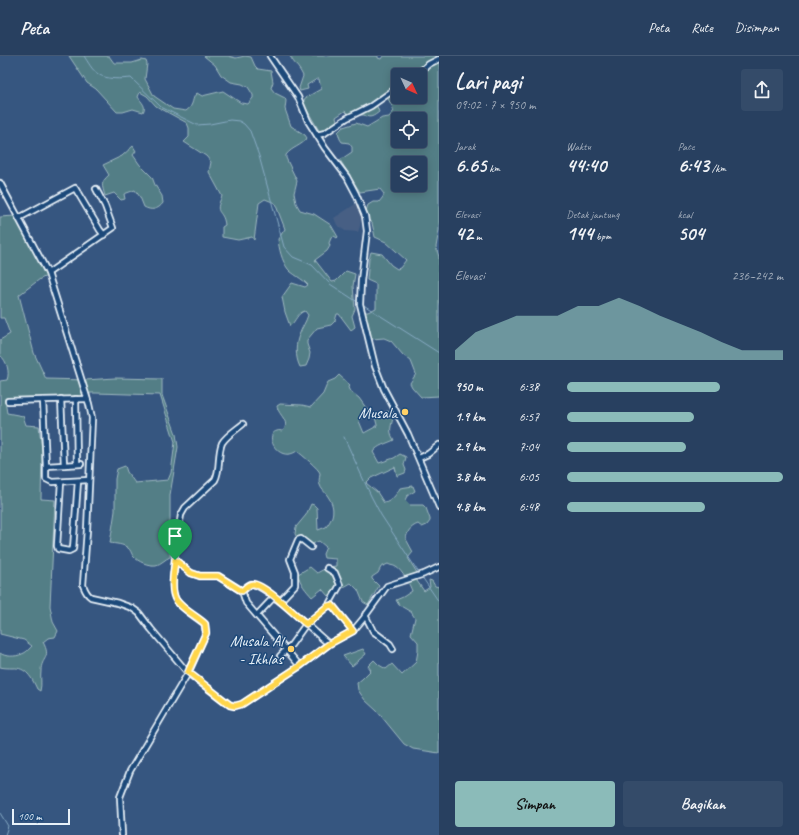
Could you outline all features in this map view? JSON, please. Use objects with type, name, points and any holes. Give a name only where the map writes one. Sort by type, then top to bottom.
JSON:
[{"type":"street","points":[[270,56],[298,97],[308,121],[347,177],[365,216],[367,231],[360,303],[375,366],[384,389],[419,458],[439,507]]},
{"type":"street","points":[[424,68],[439,59]]},
{"type":"street","points":[[317,135],[325,133],[347,118],[371,106],[391,92]]},
{"type":"street","points":[[0,183],[48,273],[92,418],[84,585],[85,591],[91,597],[118,602],[139,613],[188,672],[230,705],[235,706],[242,704],[300,666],[329,644],[353,631],[387,586],[424,574],[439,567]]},
{"type":"street","points":[[19,218],[75,188],[104,235]]},
{"type":"street","points":[[48,273],[113,228],[105,206],[96,189]]},
{"type":"street","points":[[61,399],[64,465]]},
{"type":"street","points":[[46,466],[79,464],[76,399]]},
{"type":"street","points":[[8,400],[87,399]]},
{"type":"street","points":[[43,400],[46,479],[48,481],[61,482],[89,480]]},
{"type":"street","points":[[122,835],[120,797],[130,771],[188,672],[206,633],[205,624],[181,605],[175,598],[173,592],[175,560],[174,538],[178,533],[183,511],[216,478],[223,441],[243,424]]},
{"type":"street","points":[[419,458],[428,454],[439,445]]},
{"type":"street","points":[[61,482],[57,546],[58,549],[69,551],[74,549],[78,481]]},
{"type":"street","points":[[280,601],[295,585],[295,572],[290,559],[298,540],[302,539],[311,547]]},
{"type":"street","points":[[175,560],[191,573],[200,576],[218,576],[242,591],[246,603],[300,666]]},
{"type":"street","points":[[280,656],[296,640],[306,624],[328,606],[340,583],[335,573],[327,568]]},
{"type":"street","points":[[242,591],[248,585],[254,584],[274,596],[329,644]]},
{"type":"street","points":[[257,615],[274,596]]},
{"type":"street","points":[[328,606],[333,606],[353,631]]},
{"type":"street","points":[[365,615],[373,631],[390,644],[393,649]]},
{"type":"shaded area","points":[[357,203],[361,211],[358,232],[345,231],[337,225],[334,218]]},
{"type":"green space","points":[[69,56],[109,56],[114,63],[132,63],[142,60],[146,61],[145,79],[154,96],[173,109],[186,111],[191,106],[197,93],[202,96],[223,91],[241,103],[248,104],[253,98],[253,95],[248,87],[231,82],[221,75],[215,65],[204,56],[228,56],[236,58],[245,56],[251,57],[258,69],[271,71],[273,82],[271,88],[275,93],[285,98],[285,109],[291,126],[307,138],[286,155],[297,181],[294,193],[296,203],[300,210],[314,214],[331,225],[338,237],[337,238],[334,236],[331,238],[329,243],[330,246],[327,251],[315,260],[332,282],[336,281],[346,271],[355,274],[353,286],[355,309],[352,316],[355,327],[351,330],[339,314],[337,314],[335,321],[331,325],[317,328],[307,340],[310,353],[306,366],[300,367],[296,354],[296,346],[298,337],[308,315],[305,311],[302,312],[290,326],[282,297],[292,283],[305,287],[308,285],[290,271],[282,259],[278,239],[285,229],[275,203],[265,199],[259,203],[254,240],[252,237],[238,240],[222,237],[222,227],[225,225],[218,207],[222,196],[209,172],[211,162],[206,156],[184,142],[189,137],[189,128],[187,123],[156,106],[147,96],[140,92],[138,97],[144,106],[143,112],[133,109],[117,112],[96,89],[87,83]]},
{"type":"green space","points":[[290,56],[378,56],[378,58],[381,59],[383,56],[439,56],[439,230],[436,247],[439,257],[439,396],[421,397],[410,383],[416,374],[411,361],[403,355],[391,341],[384,338],[372,339],[363,312],[368,312],[376,308],[376,284],[367,280],[371,252],[382,254],[391,265],[397,269],[400,268],[406,260],[386,242],[375,237],[372,223],[367,219],[366,211],[368,205],[373,202],[379,202],[384,194],[380,189],[360,192],[340,160],[352,152],[352,147],[349,143],[342,142],[338,132],[343,127],[356,123],[367,127],[382,118],[389,117],[391,115],[391,148],[427,148],[427,112],[393,112],[392,106],[387,97],[376,104],[379,112],[375,115],[368,117],[364,115],[349,115],[345,111],[336,117],[337,120],[332,128],[321,134],[303,103],[305,98],[321,89],[319,79],[307,85],[308,89],[300,91],[299,88],[303,76]]},
{"type":"green space","points":[[133,146],[136,151],[133,155],[140,165],[152,177],[162,196],[163,203],[157,208],[149,209],[144,207],[135,190],[124,194],[125,199],[121,200],[114,193],[105,196],[102,184],[109,175],[103,165],[122,156]]},
{"type":"green space","points":[[15,216],[47,276],[40,279],[19,295],[34,353],[46,379],[162,379],[162,395],[176,434],[178,447],[170,495],[170,557],[158,564],[147,564],[135,558],[126,547],[119,544],[110,543],[115,511],[115,479],[117,469],[125,466],[127,472],[135,483],[168,480],[171,473],[175,442],[160,395],[90,393],[90,397],[5,401],[7,413],[23,416],[26,425],[39,426],[42,450],[41,499],[55,500],[50,606],[53,622],[58,631],[55,637],[48,638],[43,642],[46,655],[41,666],[40,691],[37,689],[31,677],[22,669],[0,667],[0,653],[8,656],[17,656],[25,653],[32,646],[24,640],[0,634],[0,381],[7,380],[8,370],[6,363],[0,355],[0,340],[10,334],[4,318],[0,318],[0,217]]},
{"type":"green space","points":[[339,375],[350,385],[348,387],[349,390],[359,398],[369,412],[359,421],[364,433],[377,426],[375,417],[387,411],[392,413],[393,417],[391,432],[394,440],[380,446],[373,452],[379,463],[394,458],[400,454],[406,457],[404,465],[406,470],[405,473],[397,476],[395,467],[371,478],[366,483],[377,492],[384,503],[391,499],[400,488],[413,486],[415,491],[407,496],[405,500],[410,505],[423,505],[426,508],[430,519],[427,525],[422,527],[418,524],[411,528],[406,539],[413,552],[408,558],[419,576],[417,581],[424,591],[430,587],[429,580],[432,581],[435,586],[439,587],[439,753],[413,749],[404,744],[358,690],[357,683],[371,670],[368,666],[374,660],[386,669],[392,664],[402,675],[416,662],[418,642],[411,634],[415,618],[411,612],[399,605],[396,600],[412,591],[401,571],[395,566],[388,564],[381,567],[378,573],[372,577],[372,579],[379,586],[368,605],[363,602],[358,590],[351,583],[328,596],[322,589],[312,597],[299,578],[298,574],[310,567],[317,573],[328,567],[336,566],[336,559],[324,558],[323,554],[326,547],[319,541],[310,545],[298,539],[295,534],[296,527],[306,515],[311,504],[317,508],[318,530],[326,527],[329,523],[333,507],[330,499],[319,482],[320,473],[317,468],[297,451],[290,454],[284,454],[275,447],[272,442],[273,433],[283,431],[286,424],[277,406],[280,404],[311,407],[323,394],[328,382],[335,379]]},
{"type":"green space","points":[[363,649],[366,654],[352,666],[343,656]]},
{"type":"waterway","points":[[84,56],[98,74],[110,78],[131,78],[161,107],[197,125],[230,120],[239,121],[244,124],[250,131],[259,156],[284,247],[293,257],[312,265],[330,284],[359,303]]},
{"type":"waterway","points":[[362,304],[439,353]]},
{"type":"waterway","points":[[344,437],[381,515],[419,573]]},
{"type":"waterway","points":[[422,577],[439,602]]},
{"type":"waterway","points":[[0,813],[8,826],[5,835]]},
{"type":"place","name":"Musala","points":[[405,412]]},
{"type":"place","name":"Musala Al - Ikhlas","points":[[291,649]]},
{"type":"route","points":[[175,560],[191,573],[200,576],[218,576],[242,591],[248,585],[257,585],[274,596],[306,624],[328,606],[332,605],[353,631],[329,644],[300,666],[242,704],[235,706],[230,705],[188,672],[206,633],[206,629],[205,624],[181,605],[175,598],[173,592],[175,560]]}]
